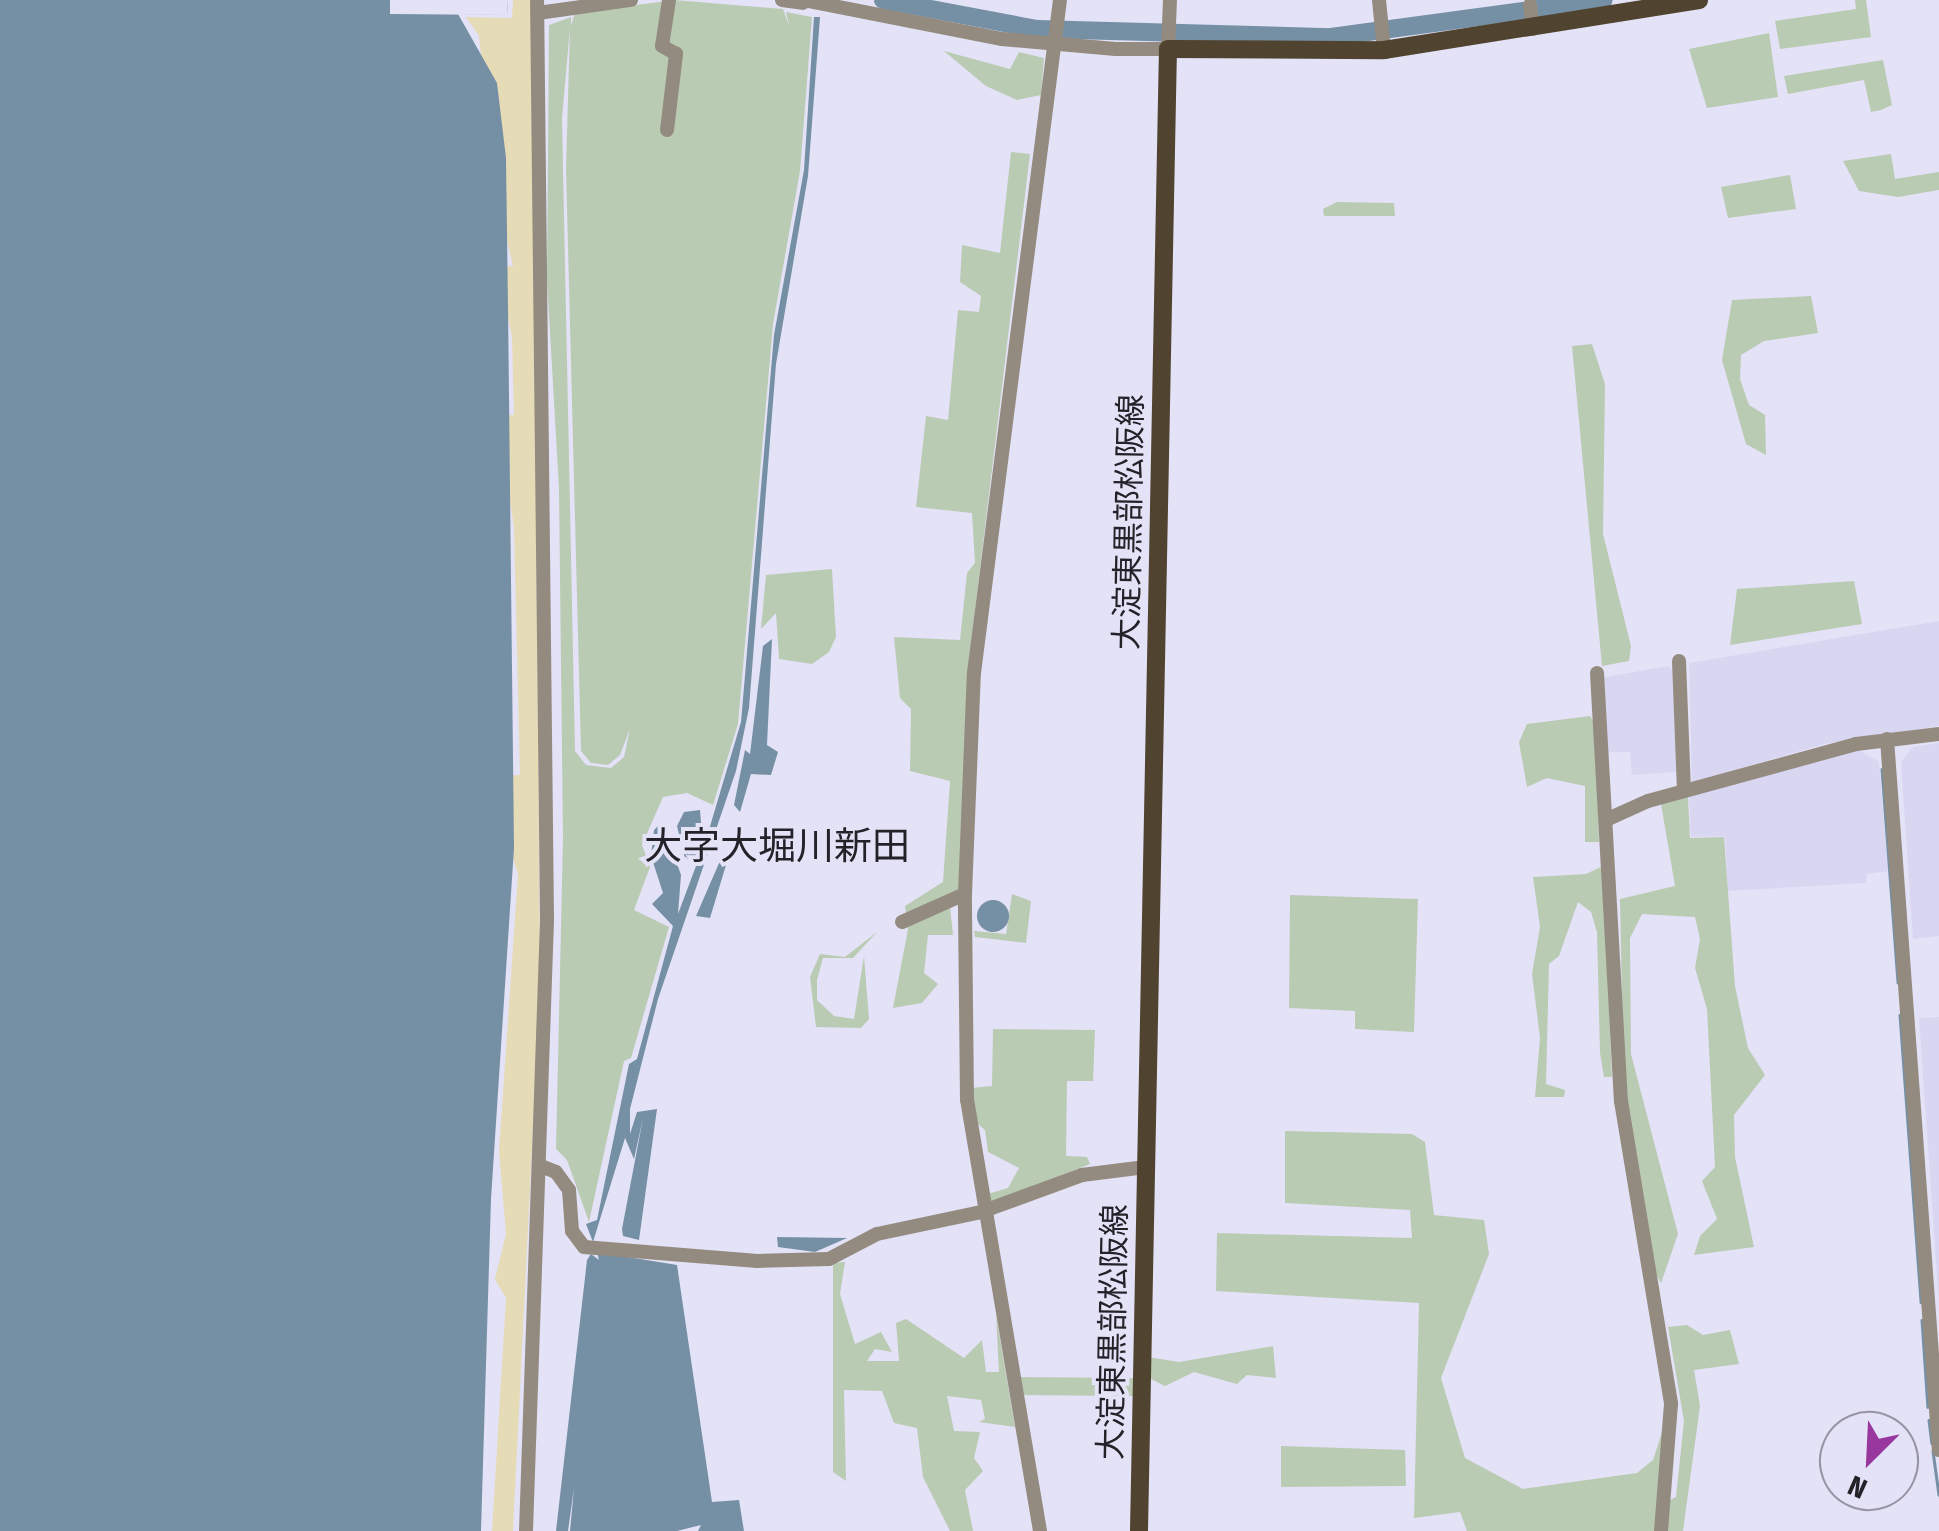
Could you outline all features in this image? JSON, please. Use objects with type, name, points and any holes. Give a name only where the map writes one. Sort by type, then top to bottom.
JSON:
[{"type":"main road","points":[[1169,40],[1383,41],[1532,18],[1699,0]]},
{"type":"main road","name":"大淀東黒部松阪線","points":[[1139,1531],[1169,40]]},
{"type":"street","points":[[526,1531],[547,919],[538,7],[631,0]]},
{"type":"street","points":[[667,130],[676,54],[662,46],[669,0]]},
{"type":"street","points":[[782,0],[1055,37],[1169,40],[1170,0]]},
{"type":"street","points":[[1040,1531],[981,1212],[967,1100],[965,894],[974,673],[1060,0]]},
{"type":"street","points":[[1379,0],[1383,41]]},
{"type":"street","points":[[1678,661],[1684,791]]},
{"type":"street","points":[[1597,673],[1621,1101],[1671,1404],[1661,1531]]},
{"type":"street","points":[[1608,820],[1684,791],[1887,739],[1939,734]]},
{"type":"street","points":[[1887,739],[1939,1450]]},
{"type":"street","points":[[902,922],[965,894]]},
{"type":"street","points":[[541,1166],[556,1172],[569,1190],[572,1231],[584,1247],[819,1261],[877,1234],[981,1212],[1082,1175],[1146,1167]]},
{"type":"shaded area","points":[[1939,621],[1939,726],[1828,743],[1692,782],[1689,663]]},
{"type":"shaded area","points":[[1668,666],[1674,672],[1676,772],[1632,775],[1630,752],[1606,752],[1601,678]]},
{"type":"shaded area","points":[[1939,743],[1939,936],[1913,939],[1901,762],[1913,747]]},
{"type":"shaded area","points":[[1857,749],[1879,762],[1888,871],[1867,874],[1866,883],[1728,891],[1725,836],[1691,837],[1689,795]]},
{"type":"shaded area","points":[[1939,1017],[1939,1304],[1919,1018]]},
{"type":"green space","points":[[674,0],[783,9],[789,26],[786,12],[812,17],[800,171],[773,324],[738,724],[713,805],[687,793],[663,797],[642,845],[650,867],[634,910],[669,927],[631,1058],[624,1061],[589,1222],[567,1160],[556,1149],[563,839],[559,489],[547,280],[549,25],[571,17],[571,25],[575,13]],"holes":[[[570,27],[566,169],[581,751],[591,763],[608,765],[620,755],[630,729],[624,757],[611,768],[586,765],[575,751],[562,119]]]},
{"type":"green space","points":[[1855,0],[1866,0],[1871,37],[1780,49],[1775,21],[1856,9]]},
{"type":"green space","points":[[1769,33],[1778,97],[1707,108],[1689,49]]},
{"type":"green space","points":[[944,51],[1010,69],[1019,52],[1044,58],[1041,95],[1017,100],[986,86]]},
{"type":"green space","points":[[1883,60],[1892,105],[1881,110],[1871,112],[1864,80],[1788,94],[1784,76]]},
{"type":"green space","points":[[1011,152],[1030,154],[970,652],[962,890],[949,897],[953,935],[928,935],[924,973],[938,984],[922,1003],[893,1008],[908,929],[905,906],[943,882],[950,781],[910,771],[911,709],[900,698],[894,637],[960,640],[967,573],[975,563],[972,513],[916,507],[926,416],[948,420],[958,310],[979,312],[981,296],[960,282],[962,245],[1000,253]]},
{"type":"green space","points":[[1891,154],[1895,179],[1939,172],[1939,190],[1898,197],[1859,191],[1843,161]]},
{"type":"green space","points":[[1790,175],[1796,209],[1728,218],[1721,187]]},
{"type":"green space","points":[[1337,202],[1394,203],[1395,216],[1324,216],[1323,209]]},
{"type":"green space","points":[[1811,296],[1818,333],[1764,341],[1741,355],[1740,379],[1749,405],[1765,415],[1766,455],[1746,444],[1722,360],[1732,300]]},
{"type":"green space","points":[[1592,344],[1605,384],[1603,534],[1631,646],[1629,661],[1602,666],[1572,346]]},
{"type":"green space","points":[[832,569],[836,637],[829,652],[812,664],[779,659],[776,613],[761,629],[766,575]]},
{"type":"green space","points":[[1854,581],[1862,624],[1730,645],[1737,589]]},
{"type":"green space","points":[[1590,716],[1596,725],[1599,842],[1585,842],[1585,786],[1547,778],[1527,787],[1519,742],[1527,724]]},
{"type":"green space","points":[[1688,796],[1690,838],[1724,837],[1735,986],[1748,1048],[1765,1075],[1734,1115],[1735,1157],[1754,1247],[1694,1255],[1700,1236],[1717,1219],[1702,1181],[1715,1167],[1707,1009],[1695,968],[1700,939],[1695,917],[1642,914],[1630,938],[1631,1054],[1678,1234],[1661,1283],[1650,1264],[1624,1097],[1620,899],[1675,886],[1661,804]]},
{"type":"green space","points":[[1603,866],[1612,1077],[1604,1077],[1600,1053],[1597,932],[1591,912],[1578,902],[1559,956],[1549,964],[1546,1084],[1565,1090],[1564,1097],[1535,1097],[1540,1038],[1532,974],[1540,927],[1533,877],[1586,874]]},
{"type":"green space","points":[[1012,894],[1031,901],[1026,943],[975,937],[974,931],[1006,934]]},
{"type":"green space","points":[[1290,895],[1418,899],[1414,1032],[1355,1029],[1355,1011],[1289,1008]]},
{"type":"green space","points":[[877,932],[853,958],[823,958],[817,980],[817,1000],[834,1016],[854,1019],[864,956],[869,1019],[861,1028],[816,1027],[810,977],[820,954],[845,957]]},
{"type":"green space","points":[[993,1029],[1095,1030],[1093,1081],[1067,1081],[1066,1156],[1087,1157],[1090,1164],[985,1206],[984,1195],[1008,1188],[1019,1168],[988,1152],[985,1130],[973,1120],[971,1088],[992,1086]]},
{"type":"green space","points":[[1285,1131],[1412,1134],[1425,1142],[1434,1215],[1484,1220],[1489,1254],[1441,1378],[1465,1458],[1523,1489],[1637,1473],[1653,1460],[1664,1426],[1656,1531],[1467,1531],[1460,1512],[1414,1518],[1419,1303],[1216,1291],[1217,1233],[1412,1238],[1410,1210],[1285,1203]]},
{"type":"green space","points":[[845,1262],[840,1294],[855,1344],[881,1332],[892,1352],[875,1349],[867,1361],[899,1361],[896,1323],[906,1319],[964,1358],[982,1340],[986,1372],[999,1372],[996,1315],[1015,1427],[979,1422],[985,1419],[981,1400],[947,1396],[954,1431],[980,1432],[974,1458],[983,1471],[965,1490],[973,1531],[950,1531],[923,1477],[917,1428],[894,1423],[882,1391],[844,1390],[846,1481],[833,1472],[833,1263]]},
{"type":"green space","points":[[1687,1325],[1703,1335],[1730,1330],[1739,1364],[1694,1370],[1700,1406],[1683,1531],[1665,1531],[1668,1501],[1676,1497],[1684,1421],[1668,1327]]},
{"type":"green space","points":[[1273,1346],[1276,1378],[1247,1375],[1237,1384],[1194,1372],[1165,1386],[1149,1378],[1148,1357],[1179,1362]]},
{"type":"green space","points":[[1016,1377],[1136,1378],[1135,1396],[1017,1395]]},
{"type":"green space","points":[[1281,1446],[1405,1450],[1406,1486],[1281,1487]]},
{"type":"sand","points":[[513,0],[532,0],[540,986],[513,1531],[492,1531],[506,1298],[495,1279],[506,1234],[499,1151],[518,874],[488,777],[520,775],[514,527],[497,416],[514,415],[512,337],[497,267],[513,266],[496,193],[479,36],[466,17],[512,18]]},
{"type":"water","points":[[0,0],[508,0],[507,15],[458,14],[497,83],[506,158],[514,848],[491,1199],[481,1531],[0,1531]]},
{"type":"water","points":[[814,17],[820,17],[808,176],[776,364],[749,708],[736,771],[658,999],[630,1109],[630,1134],[637,1112],[657,1109],[639,1240],[623,1236],[622,1229],[643,1118],[634,1159],[625,1138],[593,1242],[586,1224],[597,1220],[629,1064],[637,1059],[673,926],[652,904],[663,893],[651,856],[654,830],[661,823],[665,829],[681,875],[678,914],[699,858],[685,859],[677,826],[684,812],[700,810],[703,850],[741,722],[774,335],[804,170]]},
{"type":"water","points":[[772,639],[767,745],[778,752],[771,775],[751,774],[740,812],[734,805],[745,750],[750,754],[763,646]]},
{"type":"water","points":[[720,861],[726,865],[710,918],[696,916]]},
{"type":"water","points":[[993,900],[1005,904],[1009,916],[1005,928],[993,932],[981,928],[977,916],[981,904]]},
{"type":"water","points":[[777,1237],[847,1238],[815,1252],[778,1247]]},
{"type":"water","points":[[597,1252],[677,1265],[712,1502],[739,1500],[744,1531],[698,1531],[701,1525],[677,1531],[570,1531],[574,1488],[568,1531],[556,1531],[587,1260],[591,1254],[599,1260]]},
{"type":"pier","points":[[390,0],[508,0],[507,15],[390,14]]},
{"type":"waterway","points":[[883,0],[1037,29],[1331,37],[1603,0]]},
{"type":"waterway","points":[[1882,769],[1898,982]]},
{"type":"waterway","points":[[1900,1015],[1921,1302]]},
{"type":"waterway","points":[[1922,1320],[1928,1407]]},
{"type":"waterway","points":[[1929,1420],[1932,1443]]},
{"type":"waterway","points":[[1933,1451],[1939,1495]]},
{"type":"district","name":"大字大堀川新田","points":[[777,847]]}]
